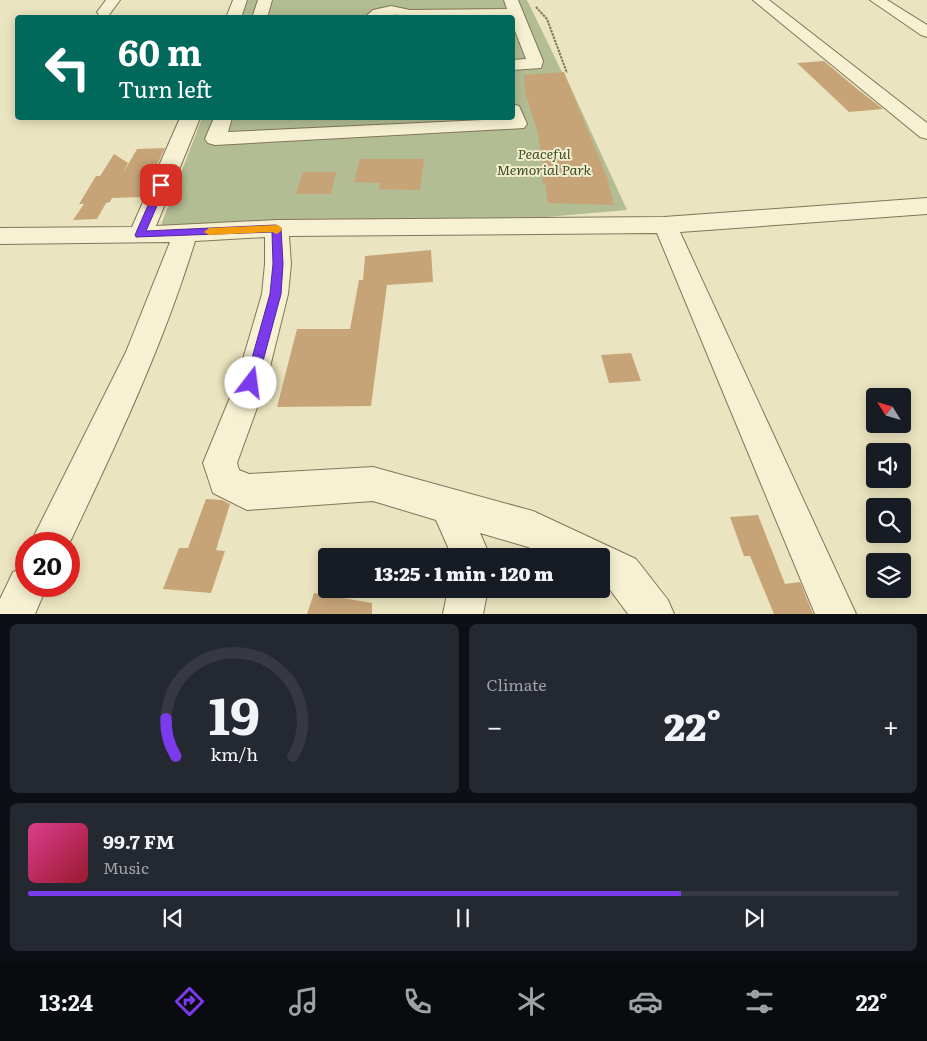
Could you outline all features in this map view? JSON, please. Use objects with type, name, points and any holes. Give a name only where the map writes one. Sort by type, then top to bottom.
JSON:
[{"type":"street","points":[[234,15],[240,0]]},
{"type":"street","points":[[260,15],[265,0]]},
{"type":"street","points":[[760,0],[927,133]]},
{"type":"street","points":[[877,0],[927,32]]},
{"type":"street","points":[[374,15],[390,5],[406,15]]},
{"type":"street","points":[[419,15],[514,6],[536,61],[535,64],[515,65]]},
{"type":"street","points":[[222,120],[215,138],[381,124],[517,124],[515,118]]},
{"type":"street","points":[[140,235],[189,120]]},
{"type":"street","points":[[0,236],[140,235],[276,228],[664,225],[927,206]]},
{"type":"street","points":[[664,225],[671,237],[836,614]]},
{"type":"street","points":[[276,228],[278,264],[275,294],[251,383],[220,463],[225,481],[247,492],[373,484],[533,530],[571,548]]},
{"type":"street","points":[[55,532],[132,370],[171,281],[185,233]]},
{"type":"street","points":[[448,505],[467,548]]},
{"type":"street","points":[[610,567],[622,573],[654,614]]},
{"type":"street","points":[[14,614],[22,597]]},
{"type":"street","points":[[463,614],[466,598]]},
{"type":"path","points":[[533,0],[537,9],[548,19],[567,74]]},
{"type":"green space","name":"Peaceful Memorial Park","points":[[247,0],[527,0],[569,84],[627,210],[546,217],[161,225],[201,120],[515,120],[515,15],[241,15]]},
{"type":"building","points":[[824,61],[883,109],[849,112],[797,63]]},
{"type":"building","points":[[564,72],[607,177],[614,205],[548,203],[545,184],[543,184],[542,156],[537,130],[525,93],[524,75]]},
{"type":"building","points":[[165,148],[142,197],[112,198],[110,202],[106,203],[97,219],[73,220],[84,204],[79,204],[96,176],[100,176],[114,154],[128,163],[122,175],[137,149]]},
{"type":"building","points":[[360,159],[424,159],[420,190],[379,189],[380,183],[354,182]]},
{"type":"building","points":[[303,172],[336,172],[331,194],[296,194]]},
{"type":"building","points":[[431,250],[433,282],[387,285],[371,406],[277,407],[297,329],[350,329],[359,280],[363,280],[365,256]]},
{"type":"building","points":[[631,353],[641,381],[609,383],[601,355]]},
{"type":"building","points":[[206,499],[222,500],[230,504],[216,550],[225,551],[211,593],[163,589],[179,548],[188,548]]},
{"type":"building","points":[[758,515],[785,584],[800,582],[813,614],[774,614],[750,556],[744,556],[730,517]]},
{"type":"building","points":[[314,593],[318,594],[318,598],[343,598],[372,603],[372,614],[307,614]]},
{"type":"slow traffic","points":[[209,232],[276,228],[277,230]]},
{"type":"route","points":[[161,185],[140,235],[276,228],[278,264],[275,294],[251,383]]}]
